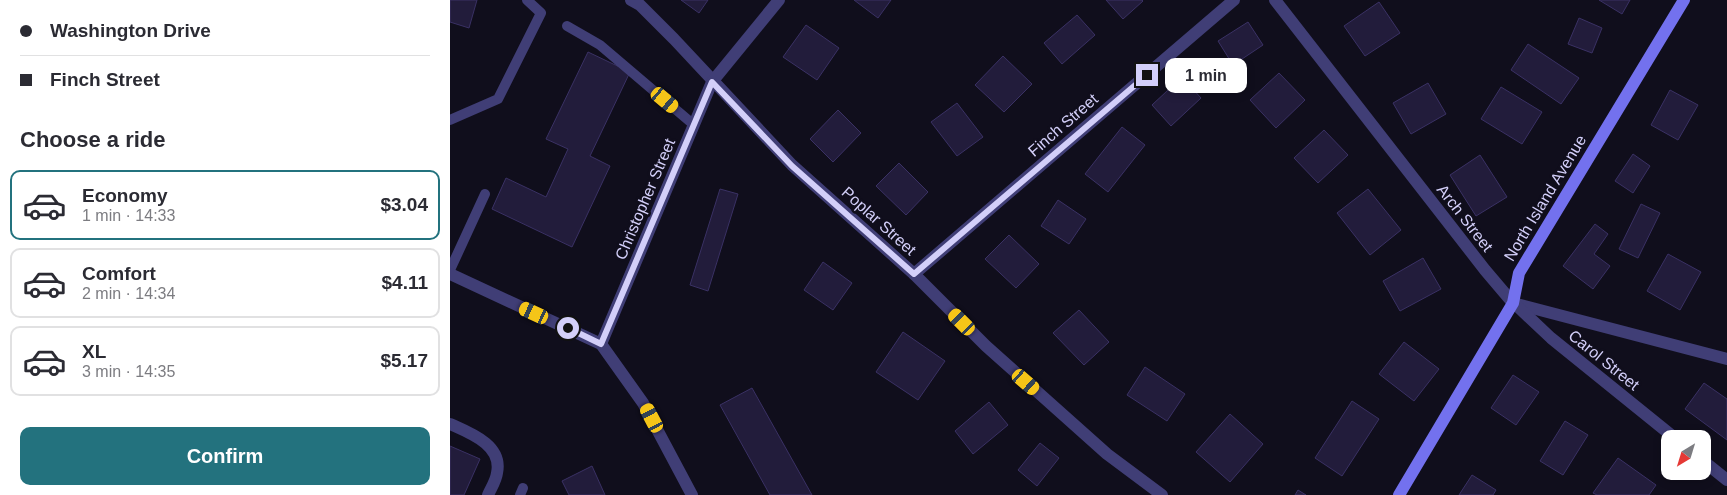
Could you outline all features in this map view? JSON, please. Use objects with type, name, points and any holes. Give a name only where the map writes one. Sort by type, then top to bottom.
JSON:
[{"type":"street","name":"Poplar Street","points":[[630,0],[640,5],[792,166],[914,274],[986,346],[1108,454],[1162,495]]},
{"type":"street","name":"Christopher Street","points":[[601,344],[712,82],[779,0]]},
{"type":"street","name":"Finch Street","points":[[914,274],[1234,0]]},
{"type":"street","name":"Arch Street","points":[[1275,0],[1485,270],[1513,303]]},
{"type":"street","name":"North Island Avenue","points":[[1399,495],[1513,303],[1518,273],[1684,0]]},
{"type":"street","points":[[450,274],[601,344],[643,403],[692,495]]},
{"type":"street","points":[[1513,303],[1727,358]]},
{"type":"street","name":"Carol Street","points":[[1513,303],[1551,338],[1665,430]]},
{"type":"street","points":[[450,424],[483,440],[494,454],[498,472],[488,495]]},
{"type":"street","points":[[1711,467],[1727,480]]},
{"type":"lane","points":[[450,120],[498,98],[540,13],[527,0]]},
{"type":"lane","points":[[567,26],[600,45],[694,124]]},
{"type":"lane","points":[[450,270],[485,194]]},
{"type":"building","points":[[450,0],[477,0],[469,28],[450,22]]},
{"type":"building","points":[[681,0],[708,0],[699,13]]},
{"type":"building","points":[[854,0],[891,0],[878,18]]},
{"type":"building","points":[[1106,0],[1142,0],[1143,1],[1123,19]]},
{"type":"building","points":[[1599,0],[1630,0],[1622,14]]},
{"type":"building","points":[[1379,2],[1400,33],[1365,56],[1344,26]]},
{"type":"building","points":[[1077,15],[1095,35],[1062,64],[1044,43]]},
{"type":"building","points":[[1579,18],[1602,28],[1592,53],[1568,44]]},
{"type":"building","points":[[1248,22],[1263,45],[1233,65],[1218,41]]},
{"type":"building","points":[[806,25],[839,48],[817,80],[783,57]]},
{"type":"building","points":[[1528,44],[1579,78],[1561,104],[1511,70]]},
{"type":"building","points":[[588,52],[630,72],[590,156],[610,166],[572,247],[492,209],[506,178],[546,197],[568,149],[546,139]]},
{"type":"building","points":[[1003,56],[1032,84],[1004,112],[975,85]]},
{"type":"building","points":[[1279,73],[1305,100],[1276,128],[1250,100]]},
{"type":"building","points":[[1182,77],[1201,98],[1171,126],[1152,105]]},
{"type":"building","points":[[1428,83],[1446,114],[1411,134],[1393,103]]},
{"type":"building","points":[[1501,87],[1542,112],[1522,144],[1481,119]]},
{"type":"building","points":[[1670,90],[1698,105],[1678,140],[1651,125]]},
{"type":"building","points":[[957,103],[983,137],[957,156],[931,122]]},
{"type":"building","points":[[838,110],[861,133],[833,162],[810,139]]},
{"type":"building","points":[[1122,127],[1145,145],[1108,192],[1085,174]]},
{"type":"building","points":[[1324,130],[1348,155],[1318,183],[1294,158]]},
{"type":"building","points":[[1633,154],[1650,166],[1633,193],[1615,181]]},
{"type":"building","points":[[1480,155],[1507,197],[1476,216],[1450,175]]},
{"type":"building","points":[[899,163],[928,192],[906,215],[876,186]]},
{"type":"building","points":[[720,189],[738,194],[708,291],[690,285]]},
{"type":"building","points":[[1368,189],[1401,230],[1370,255],[1337,213]]},
{"type":"building","points":[[1058,200],[1086,219],[1069,244],[1041,226]]},
{"type":"building","points":[[1641,204],[1660,213],[1638,258],[1619,249]]},
{"type":"building","points":[[1595,224],[1608,234],[1594,254],[1610,266],[1593,289],[1563,266]]},
{"type":"building","points":[[1009,235],[1039,264],[1016,288],[985,259]]},
{"type":"building","points":[[1668,254],[1701,272],[1680,310],[1647,291]]},
{"type":"building","points":[[1423,258],[1441,289],[1400,311],[1383,281]]},
{"type":"building","points":[[823,262],[852,283],[833,310],[804,290]]},
{"type":"building","points":[[1079,310],[1109,342],[1084,365],[1053,333]]},
{"type":"building","points":[[903,332],[945,361],[918,400],[876,372]]},
{"type":"building","points":[[1404,342],[1439,369],[1414,401],[1379,374]]},
{"type":"building","points":[[1145,367],[1185,394],[1167,421],[1127,395]]},
{"type":"building","points":[[1513,375],[1539,392],[1516,425],[1491,408]]},
{"type":"building","points":[[1704,383],[1727,399],[1727,440],[1685,409]]},
{"type":"building","points":[[752,388],[812,495],[770,495],[720,405]]},
{"type":"building","points":[[1352,401],[1379,419],[1342,476],[1315,458]]},
{"type":"building","points":[[989,402],[1008,425],[973,454],[955,431]]},
{"type":"building","points":[[1230,414],[1263,444],[1230,482],[1196,452]]},
{"type":"building","points":[[1565,421],[1588,435],[1563,475],[1540,461]]},
{"type":"building","points":[[1040,443],[1059,458],[1037,486],[1018,470]]},
{"type":"building","points":[[450,446],[480,459],[464,495],[450,495]]},
{"type":"building","points":[[1618,458],[1656,485],[1649,495],[1597,495],[1593,493]]},
{"type":"building","points":[[592,466],[605,495],[569,495],[562,481]]},
{"type":"building","points":[[1472,475],[1496,490],[1493,495],[1459,495]]},
{"type":"building","points":[[1298,490],[1306,495],[1295,495]]},
{"type":"route","points":[[568,328],[601,344],[712,82],[792,166],[914,274],[1147,75]]}]
